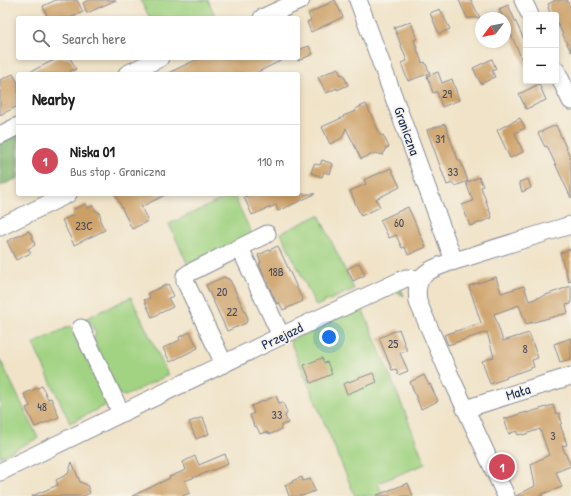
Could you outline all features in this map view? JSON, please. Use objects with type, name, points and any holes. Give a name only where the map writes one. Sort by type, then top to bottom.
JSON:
[{"type":"street","points":[[266,16],[301,0]]},
{"type":"street","name":"Graniczna","points":[[358,0],[454,262]]},
{"type":"street","points":[[523,0],[529,12]]},
{"type":"street","points":[[131,72],[156,60]]},
{"type":"street","points":[[559,76],[571,102]]},
{"type":"street","points":[[0,134],[16,127]]},
{"type":"street","points":[[0,227],[64,196]]},
{"type":"street","name":"Przejazd","points":[[0,472],[281,336],[406,278],[420,279],[430,270],[571,225]]},
{"type":"street","points":[[224,364],[185,281],[185,276],[189,272],[267,234]]},
{"type":"street","points":[[240,248],[281,336]]},
{"type":"street","points":[[420,279],[417,289],[418,302],[465,409],[506,496]]},
{"type":"street","points":[[81,328],[121,413]]},
{"type":"street","name":"Mała","points":[[465,409],[571,376]]},
{"type":"green space","points":[[140,0],[208,0],[215,16],[149,16]]},
{"type":"green space","points":[[16,135],[16,179],[0,186],[0,142]]},
{"type":"green space","points":[[229,196],[234,196],[251,232],[249,238],[189,267],[169,224]]},
{"type":"green space","points":[[319,215],[354,289],[316,306],[281,233]]},
{"type":"green space","points":[[400,287],[404,296],[396,291],[362,308],[425,464],[378,483],[383,496],[355,496],[290,341]]},
{"type":"green space","points":[[131,297],[168,375],[125,396],[119,394],[93,340],[96,333],[87,318]]},
{"type":"green space","points":[[70,326],[108,404],[70,423],[33,344]]},
{"type":"green space","points":[[0,359],[38,438],[0,457]]},
{"type":"building","points":[[56,0],[77,0],[83,12],[74,16],[47,16],[43,6]]},
{"type":"building","points":[[88,0],[116,0],[87,13],[83,3]]},
{"type":"building","points":[[335,0],[343,17],[311,32],[307,22],[311,20],[308,14]]},
{"type":"building","points":[[459,0],[471,0],[477,12],[475,12],[475,18],[467,18]]},
{"type":"building","points":[[556,0],[567,0],[571,9],[571,52],[559,26],[559,12],[550,12],[548,4]]},
{"type":"building","points":[[508,5],[523,38],[523,62],[511,34],[511,12],[500,12],[499,9]]},
{"type":"building","points":[[440,9],[450,29],[439,34],[430,13]]},
{"type":"building","points":[[411,22],[417,39],[414,40],[422,63],[425,62],[430,73],[408,81],[401,63],[407,61],[394,27]]},
{"type":"building","points":[[309,46],[313,54],[298,61],[300,60],[300,49]]},
{"type":"building","points":[[492,59],[496,69],[492,71],[495,77],[481,84],[473,68]]},
{"type":"building","points":[[54,60],[71,60],[76,69],[70,72],[30,72]]},
{"type":"building","points":[[196,60],[282,60],[258,72],[170,72]]},
{"type":"building","points":[[338,68],[341,75],[343,74],[348,85],[326,93],[318,77]]},
{"type":"building","points":[[438,72],[442,83],[452,79],[459,100],[442,107],[437,92],[433,93],[427,76]]},
{"type":"building","points":[[13,74],[16,79],[16,107],[0,115],[0,80]]},
{"type":"building","points":[[539,84],[546,100],[526,109],[519,94]]},
{"type":"building","points":[[366,104],[381,136],[383,135],[389,147],[385,149],[383,155],[376,153],[361,159],[346,128],[342,138],[330,144],[322,127],[356,111],[355,109]]},
{"type":"building","points":[[520,118],[525,128],[515,133],[523,152],[510,158],[497,130]]},
{"type":"building","points":[[445,124],[458,160],[460,160],[468,181],[455,186],[453,183],[447,185],[427,130]]},
{"type":"building","points":[[556,125],[571,159],[571,198],[547,146],[545,147],[538,133]]},
{"type":"building","points":[[322,160],[333,164],[330,174],[324,172],[322,177],[311,173],[314,164],[320,165]]},
{"type":"building","points":[[391,168],[400,187],[376,199],[380,207],[361,216],[350,191],[366,184],[364,180]]},
{"type":"building","points":[[479,177],[492,218],[470,226],[462,205],[473,201],[466,183]]},
{"type":"building","points":[[528,179],[531,188],[522,192],[519,182]]},
{"type":"building","points":[[300,194],[315,194],[278,211],[276,205],[252,215],[244,197],[300,196]]},
{"type":"building","points":[[116,196],[163,196],[141,207],[148,221],[132,229]]},
{"type":"building","points":[[86,204],[88,208],[93,206],[96,211],[99,212],[101,218],[100,221],[105,230],[74,245],[62,220],[74,215],[72,210]]},
{"type":"building","points":[[408,207],[426,247],[408,255],[405,247],[402,248],[396,235],[389,238],[380,220]]},
{"type":"building","points":[[29,231],[35,245],[28,249],[31,253],[16,260],[7,241]]},
{"type":"building","points":[[278,246],[303,301],[283,310],[279,302],[277,304],[259,264],[261,263],[258,255]]},
{"type":"building","points":[[571,249],[571,281],[569,282],[560,253]]},
{"type":"building","points":[[359,263],[365,275],[353,281],[347,269]]},
{"type":"building","points":[[224,277],[230,280],[248,318],[246,323],[227,331],[206,285]]},
{"type":"building","points":[[496,277],[501,293],[524,286],[529,301],[571,286],[571,304],[566,305],[568,313],[526,324],[519,305],[494,314],[503,341],[529,333],[538,358],[532,360],[534,367],[490,384],[482,361],[494,357],[487,332],[448,345],[444,335],[481,323],[469,286]]},
{"type":"building","points":[[168,284],[174,296],[168,298],[173,307],[152,317],[144,300],[150,298],[148,293]]},
{"type":"building","points":[[399,329],[407,351],[400,353],[408,371],[398,375],[396,369],[392,370],[379,338]]},
{"type":"building","points":[[190,332],[198,348],[170,362],[163,348],[180,340],[179,337]]},
{"type":"building","points":[[571,338],[571,359],[560,362],[554,344]]},
{"type":"building","points":[[322,358],[324,363],[327,362],[332,374],[311,383],[304,365]]},
{"type":"building","points":[[373,373],[377,382],[347,394],[343,384]]},
{"type":"building","points":[[424,375],[438,401],[421,409],[410,382]]},
{"type":"building","points":[[42,386],[48,399],[51,398],[59,417],[35,427],[26,408],[30,406],[24,394]]},
{"type":"building","points":[[276,396],[279,403],[283,402],[287,413],[285,416],[288,423],[282,425],[280,430],[271,434],[265,432],[260,434],[257,427],[254,426],[250,415],[254,413],[251,406]]},
{"type":"building","points":[[553,405],[556,414],[559,413],[562,423],[560,424],[567,445],[562,446],[571,466],[556,472],[562,487],[542,494],[543,496],[516,496],[535,486],[531,464],[549,455],[540,429],[523,435],[518,435],[516,431],[509,434],[504,419]]},
{"type":"building","points":[[203,417],[209,434],[196,439],[189,422]]},
{"type":"building","points":[[225,454],[228,464],[185,481],[190,493],[182,496],[132,496],[186,470],[183,462],[195,456],[199,465]]},
{"type":"building","points":[[72,462],[80,482],[87,485],[90,493],[84,496],[32,496],[58,485],[56,480],[68,474]]},
{"type":"building","points":[[302,477],[303,481],[310,479],[315,491],[302,496],[289,496],[285,485]]},
{"type":"building","points":[[408,483],[413,496],[377,496],[377,495]]},
{"type":"place","name":"Niska 01","points":[[502,467]]}]
